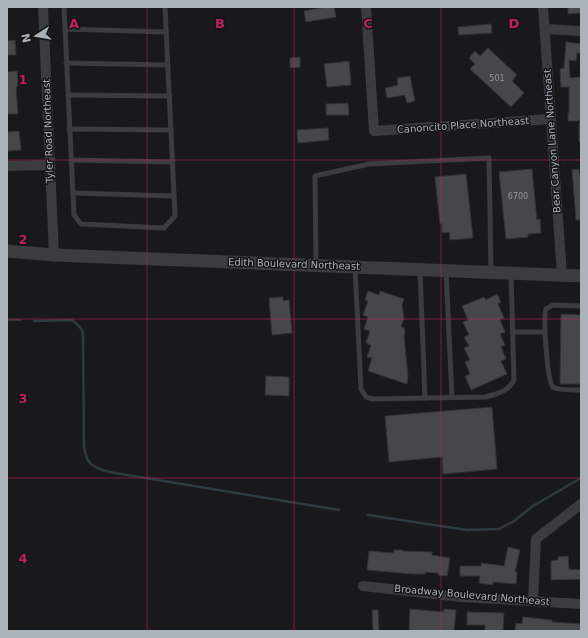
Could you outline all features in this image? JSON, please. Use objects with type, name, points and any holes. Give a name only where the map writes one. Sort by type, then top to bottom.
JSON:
[{"type":"street","name":"Tyler Road Northeast","points":[[43,7],[54,255]]},
{"type":"street","name":"Canoncito Place Northeast","points":[[366,7],[374,131],[551,119]]},
{"type":"street","name":"Bear Canyon Lane Northeast","points":[[543,7],[562,275]]},
{"type":"street","points":[[544,29],[581,30]]},
{"type":"street","points":[[7,166],[50,165]]},
{"type":"street","name":"Edith Boulevard Northeast","points":[[7,252],[581,276]]},
{"type":"street","points":[[533,600],[536,539],[581,504]]},
{"type":"street","name":"Broadway Boulevard Northeast","points":[[363,586],[461,597],[581,604]]},
{"type":"lane","points":[[64,7],[74,215],[81,224],[164,228],[175,216],[165,7]]},
{"type":"lane","points":[[64,29],[166,32]]},
{"type":"lane","points":[[66,64],[168,65]]},
{"type":"lane","points":[[68,95],[170,96]]},
{"type":"lane","points":[[581,125],[581,140]]},
{"type":"lane","points":[[69,129],[171,130]]},
{"type":"lane","points":[[316,265],[316,176],[369,164],[489,158],[491,272]]},
{"type":"lane","points":[[71,160],[173,162]]},
{"type":"lane","points":[[73,193],[174,196]]},
{"type":"lane","points":[[355,267],[361,389],[366,397],[373,399],[486,397],[501,392],[511,386],[514,380],[511,273]]},
{"type":"lane","points":[[420,269],[425,398]]},
{"type":"lane","points":[[446,270],[452,397]]},
{"type":"lane","points":[[581,306],[553,306],[546,309],[545,332],[551,384],[557,388],[581,390]]},
{"type":"lane","points":[[513,332],[545,332]]},
{"type":"building","points":[[334,7],[336,17],[306,22],[304,11]]},
{"type":"building","points":[[568,7],[581,7],[581,13],[568,14]]},
{"type":"building","points":[[491,24],[492,33],[459,35],[458,27]]},
{"type":"building","points":[[15,40],[16,55],[7,55],[7,41]]},
{"type":"building","points":[[566,42],[581,44],[581,53],[577,53],[576,61],[569,60],[570,78],[581,77],[581,121],[568,121],[569,87],[561,87],[560,69],[564,68]]},
{"type":"building","points":[[488,48],[517,75],[512,81],[524,93],[511,107],[470,69],[475,64],[469,58],[475,51],[480,56]]},
{"type":"building","points":[[300,57],[300,67],[290,68],[290,58]]},
{"type":"building","points":[[349,61],[351,85],[327,87],[324,64]]},
{"type":"building","points":[[17,71],[18,86],[16,87],[18,114],[7,114],[7,72]]},
{"type":"building","points":[[410,76],[415,101],[407,103],[405,95],[387,98],[385,88],[398,85],[397,78]]},
{"type":"building","points":[[348,103],[349,115],[326,115],[326,104]]},
{"type":"building","points":[[328,128],[329,140],[298,143],[297,130]]},
{"type":"building","points":[[19,131],[21,150],[7,151],[7,132]]},
{"type":"building","points":[[532,169],[537,220],[540,219],[541,233],[528,234],[528,237],[506,239],[499,172]]},
{"type":"building","points":[[579,169],[581,182],[581,220],[576,220],[572,170]]},
{"type":"building","points":[[466,174],[473,238],[450,240],[449,232],[442,233],[442,223],[440,224],[435,177]]},
{"type":"building","points":[[368,291],[379,295],[380,291],[404,299],[402,305],[404,318],[401,327],[404,328],[405,333],[404,336],[408,376],[407,384],[368,371],[372,358],[367,357],[371,345],[366,343],[370,331],[364,329],[368,317],[363,315],[368,301],[365,300]]},
{"type":"building","points":[[497,294],[501,302],[498,304],[504,318],[500,320],[505,332],[500,334],[505,345],[501,347],[506,359],[501,361],[507,374],[471,390],[465,376],[470,374],[465,362],[470,360],[464,348],[469,346],[464,337],[469,335],[463,322],[468,320],[462,306],[484,297],[486,300]]},
{"type":"building","points":[[283,297],[283,301],[289,300],[292,333],[272,335],[269,298]]},
{"type":"building","points":[[561,314],[581,315],[581,384],[560,384]]},
{"type":"building","points":[[266,376],[289,377],[289,396],[265,395]]},
{"type":"building","points":[[492,407],[497,469],[443,474],[442,457],[389,462],[385,416]]},
{"type":"building","points":[[508,547],[520,550],[515,572],[517,572],[516,584],[493,582],[493,585],[479,583],[480,576],[460,576],[460,566],[481,566],[481,563],[504,566]]},
{"type":"building","points":[[394,550],[432,552],[432,555],[450,558],[447,576],[438,575],[438,573],[425,572],[425,574],[412,574],[367,570],[369,551],[394,553]]},
{"type":"building","points":[[568,556],[569,569],[581,570],[581,579],[551,580],[551,561],[558,560],[558,557]]},
{"type":"building","points":[[410,609],[443,612],[444,609],[456,610],[454,631],[409,631]]},
{"type":"building","points":[[372,610],[378,610],[379,631],[373,631]]},
{"type":"building","points":[[467,612],[504,613],[503,631],[485,631],[485,625],[467,625]]},
{"type":"building","points":[[523,617],[552,620],[552,622],[581,624],[581,631],[515,631],[516,623],[522,624]]},
{"type":"waterway","points":[[7,320],[20,320]]},
{"type":"waterway","points":[[34,321],[72,320],[80,327],[83,333],[84,446],[86,457],[94,466],[109,472],[339,510]]},
{"type":"waterway","points":[[368,515],[467,530],[499,529],[514,521],[533,506],[581,478]]}]
